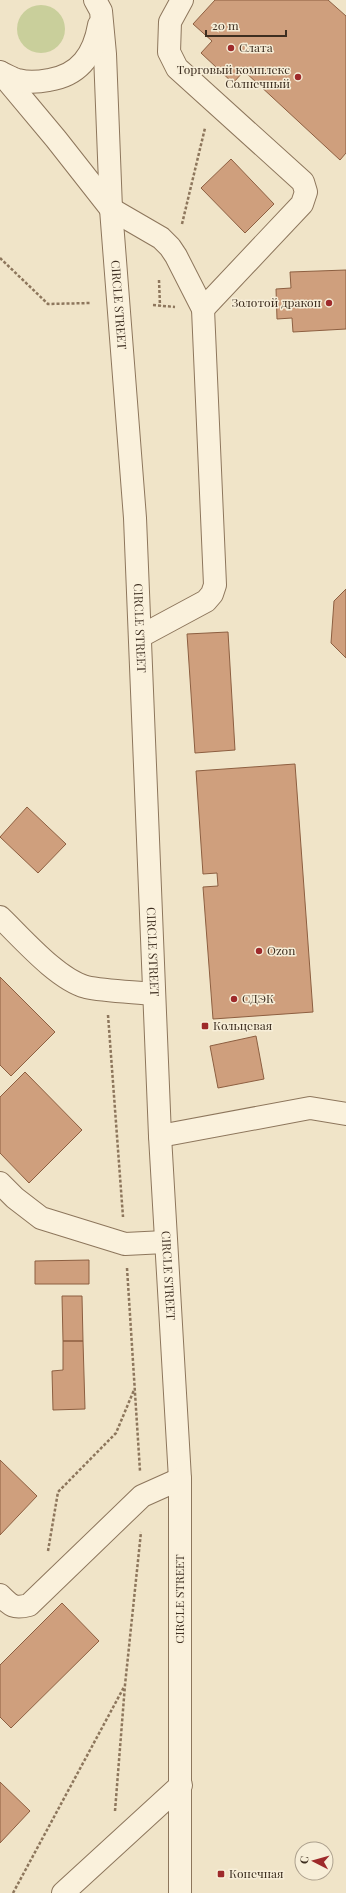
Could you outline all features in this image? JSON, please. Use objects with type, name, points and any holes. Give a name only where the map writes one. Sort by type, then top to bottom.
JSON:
[{"type":"street","points":[[182,0],[170,22],[169,52],[177,68],[302,182],[306,192],[302,204],[203,309]]},
{"type":"street","points":[[0,73],[19,80],[36,83],[70,74],[84,62],[96,38],[100,4]]},
{"type":"street","name":"CIRCLE STREET","points":[[100,4],[105,54],[111,209],[134,511],[141,636],[153,994],[165,1242],[180,1479],[180,1893]]},
{"type":"street","points":[[0,73],[56,139],[111,209],[161,238],[170,247],[203,309],[215,585],[212,594],[206,601],[141,636]]},
{"type":"street","points":[[0,917],[55,969],[69,979],[86,987],[153,994]]},
{"type":"street","points":[[160,1136],[310,1108],[346,1114]]},
{"type":"street","points":[[0,1183],[15,1198],[41,1218],[125,1244],[165,1242]]},
{"type":"street","points":[[0,1595],[9,1604],[19,1608],[30,1605],[142,1496],[180,1479]]},
{"type":"street","points":[[63,1893],[181,1785]]},
{"type":"path","points":[[182,224],[212,100]]},
{"type":"path","points":[[0,258],[48,304],[91,303]]},
{"type":"path","points":[[106,989],[143,1514],[125,1685],[113,1847]]},
{"type":"path","points":[[48,1554],[58,1492],[116,1433],[135,1389]]},
{"type":"path","points":[[13,1893],[125,1685]]},
{"type":"green space","points":[[41,5],[50,7],[58,12],[63,20],[65,29],[63,38],[58,46],[50,51],[41,53],[32,51],[24,46],[19,38],[17,29],[19,20],[24,12],[32,7]]},
{"type":"building","name":"Торговый комплекс Солнечный","points":[[215,0],[328,0],[346,16],[346,153],[340,160],[244,71],[233,83],[201,53],[212,41],[193,24]]},
{"type":"building","points":[[231,159],[274,204],[245,233],[201,188]]},
{"type":"building","points":[[346,270],[346,329],[293,332],[292,318],[277,319],[276,289],[291,288],[290,272]]},
{"type":"building","points":[[346,589],[346,658],[331,643],[334,601]]},
{"type":"building","points":[[228,632],[235,750],[195,753],[187,634]]},
{"type":"building","points":[[295,764],[313,1012],[213,1019],[203,887],[218,886],[217,873],[203,874],[196,771]]},
{"type":"building","points":[[27,807],[66,844],[38,873],[0,837]]},
{"type":"building","points":[[0,977],[55,1032],[11,1076],[0,1065]]},
{"type":"building","points":[[256,1036],[264,1079],[218,1088],[210,1046]]},
{"type":"building","points":[[25,1072],[82,1130],[29,1183],[0,1153],[0,1097]]},
{"type":"building","points":[[89,1260],[89,1284],[35,1284],[35,1261]]},
{"type":"building","points":[[62,1296],[82,1296],[83,1341],[63,1341]]},
{"type":"building","points":[[63,1341],[83,1341],[85,1409],[53,1410],[52,1371],[63,1370]]},
{"type":"building","points":[[0,1460],[37,1496],[0,1535]]},
{"type":"building","points":[[62,1603],[99,1641],[11,1728],[0,1717],[0,1665]]},
{"type":"building","points":[[0,1782],[30,1811],[0,1843]]},
{"type":"place","name":"Слата","points":[[231,48]]},
{"type":"place","name":"Торговый комплекс Солнечный","points":[[298,77]]},
{"type":"place","name":"Золотой дракон","points":[[329,303]]},
{"type":"place","name":"Ozon","points":[[259,951]]},
{"type":"place","name":"СДЭК","points":[[234,999]]},
{"type":"place","name":"Кольцевая","points":[[205,1026]]},
{"type":"place","name":"Конечная","points":[[221,1874]]}]
